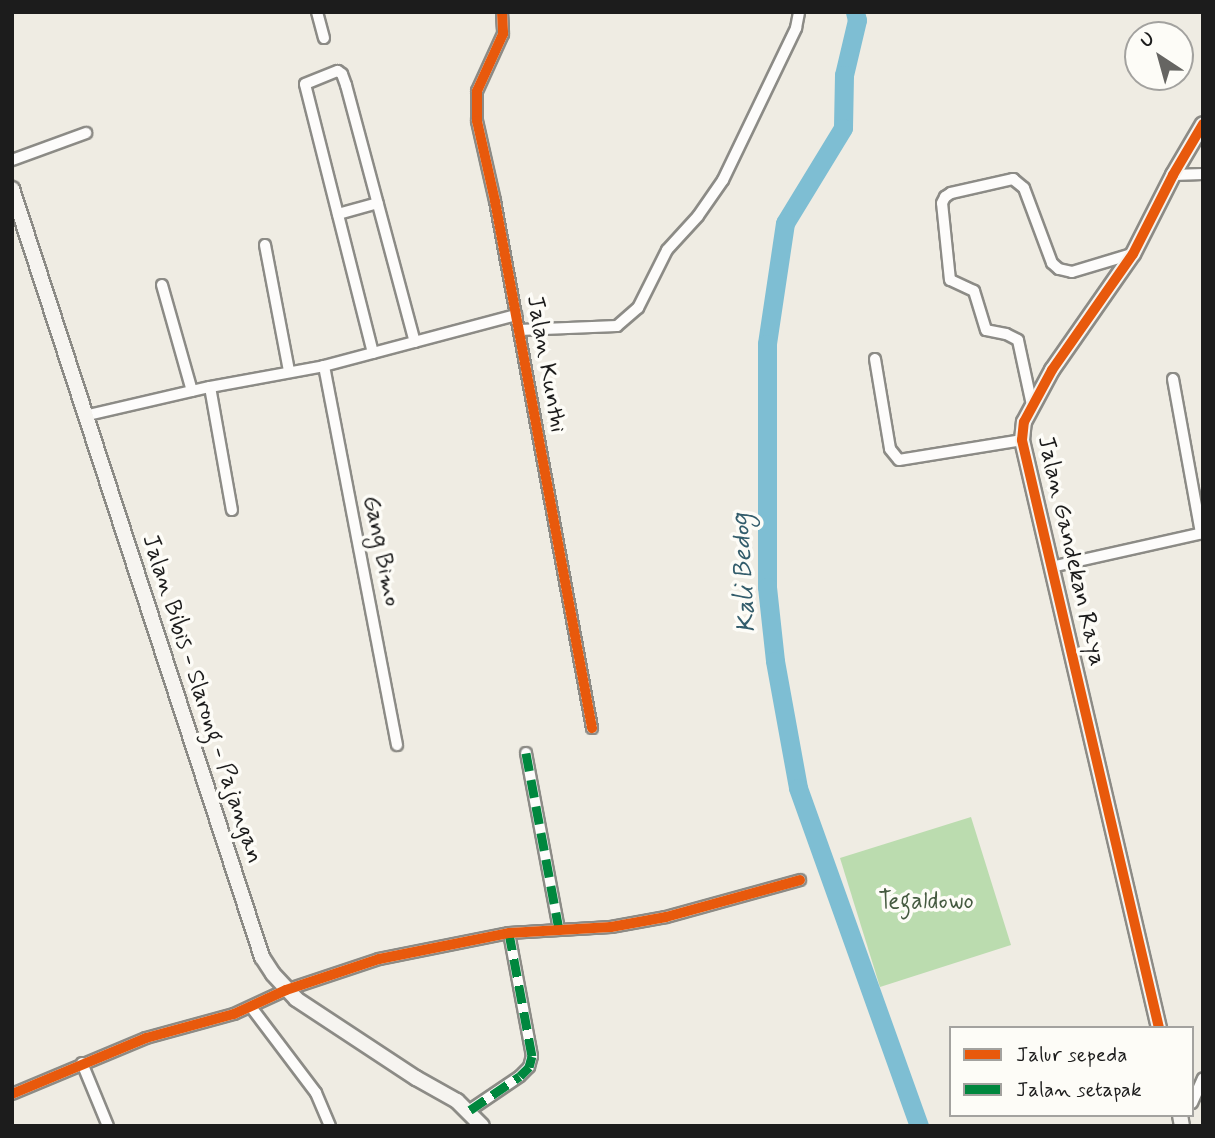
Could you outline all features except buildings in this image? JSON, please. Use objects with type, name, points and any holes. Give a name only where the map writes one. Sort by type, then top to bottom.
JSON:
[{"type":"main road","name":"Jalan Gandekan Raya","points":[[1160,1026],[1022,440],[1024,422],[1052,370],[1133,254],[1173,175],[1203,124]]},
{"type":"main road","name":"Jalan Bibis - Slarong - Pajangan","points":[[12,189],[84,416],[172,672],[257,943],[272,974],[285,990],[312,1010],[470,1110],[482,1126]]},
{"type":"street","points":[[317,12],[324,38]]},
{"type":"street","name":"Jalan Kunthi","points":[[502,12],[503,34],[475,103],[592,728]]},
{"type":"street","points":[[519,330],[617,326],[638,308],[667,250],[698,216],[723,180],[796,28],[799,12]]},
{"type":"street","points":[[373,353],[305,84],[338,71],[344,76],[415,342]]},
{"type":"street","points":[[12,160],[86,133]]},
{"type":"street","points":[[1173,175],[1203,174]]},
{"type":"street","points":[[1032,406],[1018,341],[1006,334],[986,330],[974,291],[950,280],[942,203],[945,197],[951,192],[1013,179],[1024,188],[1052,263],[1059,269],[1072,272],[1133,254]]},
{"type":"street","points":[[338,214],[378,203]]},
{"type":"street","points":[[265,245],[289,371]]},
{"type":"street","points":[[162,285],[192,391]]},
{"type":"street","points":[[84,416],[210,387],[324,366],[516,315]]},
{"type":"street","points":[[875,359],[890,449],[899,460],[1022,440]]},
{"type":"street","name":"Gang Bimo","points":[[324,366],[397,745]]},
{"type":"street","points":[[1051,567],[1202,533],[1173,379]]},
{"type":"street","points":[[210,387],[232,510]]},
{"type":"street","points":[[526,753],[559,929]]},
{"type":"street","points":[[12,1094],[146,1038],[251,1007],[285,990],[402,953],[509,933],[611,927],[679,915],[800,880]]},
{"type":"street","points":[[470,1110],[520,1076],[529,1067],[532,1056],[509,933]]},
{"type":"street","points":[[251,1007],[316,1093],[330,1126]]},
{"type":"street","points":[[82,1063],[108,1126]]},
{"type":"street","points":[[1194,1098],[1203,1078]]},
{"type":"green space","name":"Tegaldowo","points":[[971,817],[1011,945],[880,987],[840,858]]},
{"type":"waterway","name":"Kali Bedog","points":[[855,12],[857,20],[844,75],[843,128],[785,223],[767,344],[767,587],[775,661],[798,788],[919,1126]]},
{"type":"marked path","points":[[526,753],[559,929]]},
{"type":"marked path","points":[[470,1110],[520,1076],[529,1067],[532,1056],[509,933]]},
{"type":"cycle path","points":[[502,12],[503,34],[477,91],[477,121],[495,201],[592,728]]},
{"type":"cycle path","points":[[1159,1026],[1022,440],[1024,422],[1052,370],[1133,254],[1173,175],[1203,124]]},
{"type":"cycle path","points":[[12,1094],[146,1038],[234,1014],[286,990],[379,959],[509,933],[611,927],[666,917],[800,880]]}]
